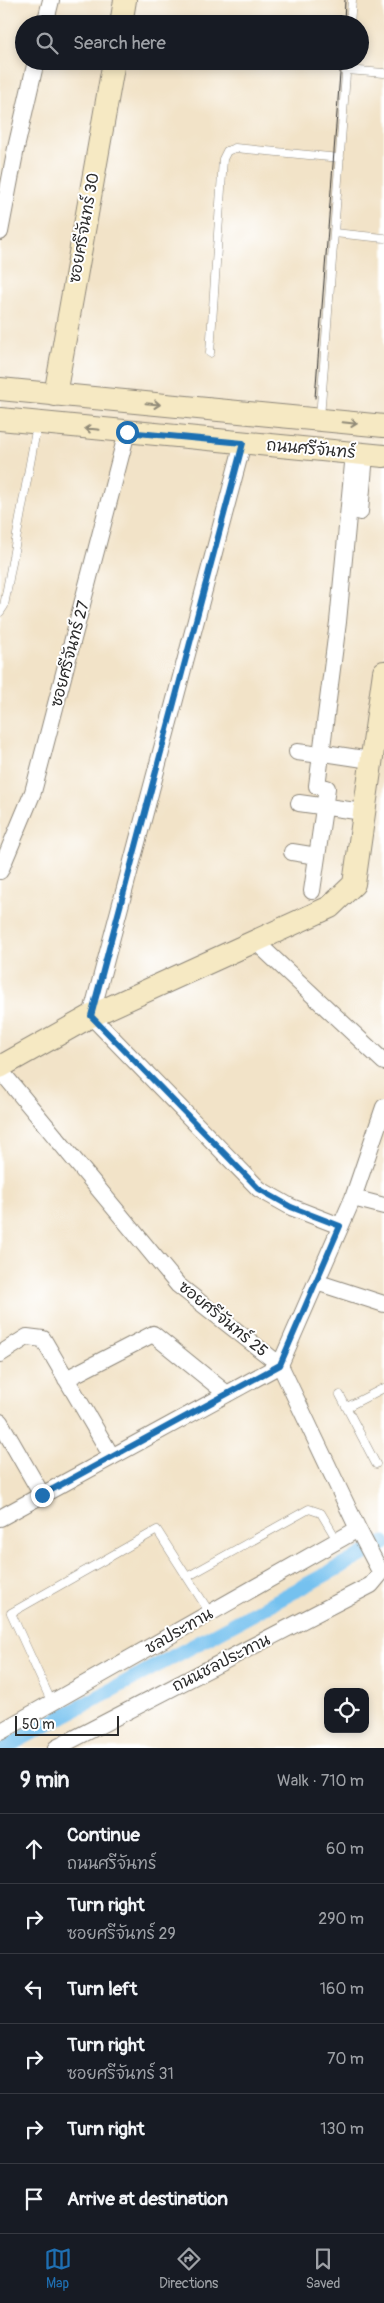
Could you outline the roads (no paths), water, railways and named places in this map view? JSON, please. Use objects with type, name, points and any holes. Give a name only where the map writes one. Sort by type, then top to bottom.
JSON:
[{"type":"street","points":[[47,15],[51,0]]},
{"type":"street","points":[[122,15],[125,0]]},
{"type":"street","points":[[0,232],[16,148],[34,70]]},
{"type":"street","name":"ซอยศรีจันทร์ 30","points":[[55,395],[112,70]]},
{"type":"street","name":"ถนนศรีจันทร์","points":[[0,389],[384,426]]},
{"type":"street","name":"ถนนศรีจันทร์","points":[[0,419],[368,455]]},
{"type":"street","name":"ซอยศรีจันทร์ 27","points":[[0,871],[34,792],[127,432]]},
{"type":"street","points":[[91,1016],[243,443]]},
{"type":"street","points":[[312,891],[327,788],[317,786],[326,755],[349,623],[368,455]]},
{"type":"street","points":[[0,1069],[91,1016],[330,907],[354,884],[384,672]]},
{"type":"street","points":[[297,752],[364,758]]},
{"type":"street","points":[[326,755],[327,778]]},
{"type":"street","points":[[299,803],[356,811]]},
{"type":"street","points":[[292,852],[318,856]]},
{"type":"street","points":[[255,941],[384,1062]]},
{"type":"street","points":[[91,1016],[259,1189],[291,1207],[340,1226]]},
{"type":"street","name":"ซอยศรีจันทร์ 25","points":[[0,1069],[178,1285],[280,1365],[358,1529],[382,1570]]},
{"type":"street","points":[[0,1518],[280,1365],[353,1198],[384,1107]]},
{"type":"street","points":[[353,1198],[384,1206]]},
{"type":"street","points":[[316,1282],[384,1304]]},
{"type":"street","points":[[66,1379],[153,1334],[227,1394]]},
{"type":"street","points":[[0,1354],[27,1337],[43,1339],[112,1457]]},
{"type":"street","points":[[1,1425],[42,1495]]},
{"type":"street","name":"ชลประทาน","points":[[0,1732],[358,1529]]},
{"type":"street","name":"ถนนชลประทาน","points":[[56,1748],[371,1585],[382,1570]]},
{"type":"lane","points":[[351,15],[352,0]]},
{"type":"lane","points":[[320,420],[347,70],[384,73]]},
{"type":"lane","points":[[210,353],[224,159],[228,152],[234,148],[340,158]]},
{"type":"lane","points":[[334,233],[384,238]]},
{"type":"lane","points":[[0,612],[4,606],[37,423]]},
{"type":"lane","points":[[347,1407],[384,1388]]},
{"type":"lane","points":[[340,1395],[376,1464]]},
{"type":"lane","points":[[187,1577],[309,1509],[321,1513],[337,1540]]},
{"type":"lane","points":[[52,1703],[11,1613],[157,1530],[210,1613]]},
{"type":"waterway","points":[[4,1748],[384,1543]]},
{"type":"tram line","points":[[344,15],[345,0]]},
{"type":"tram line","points":[[315,398],[340,70]]}]
